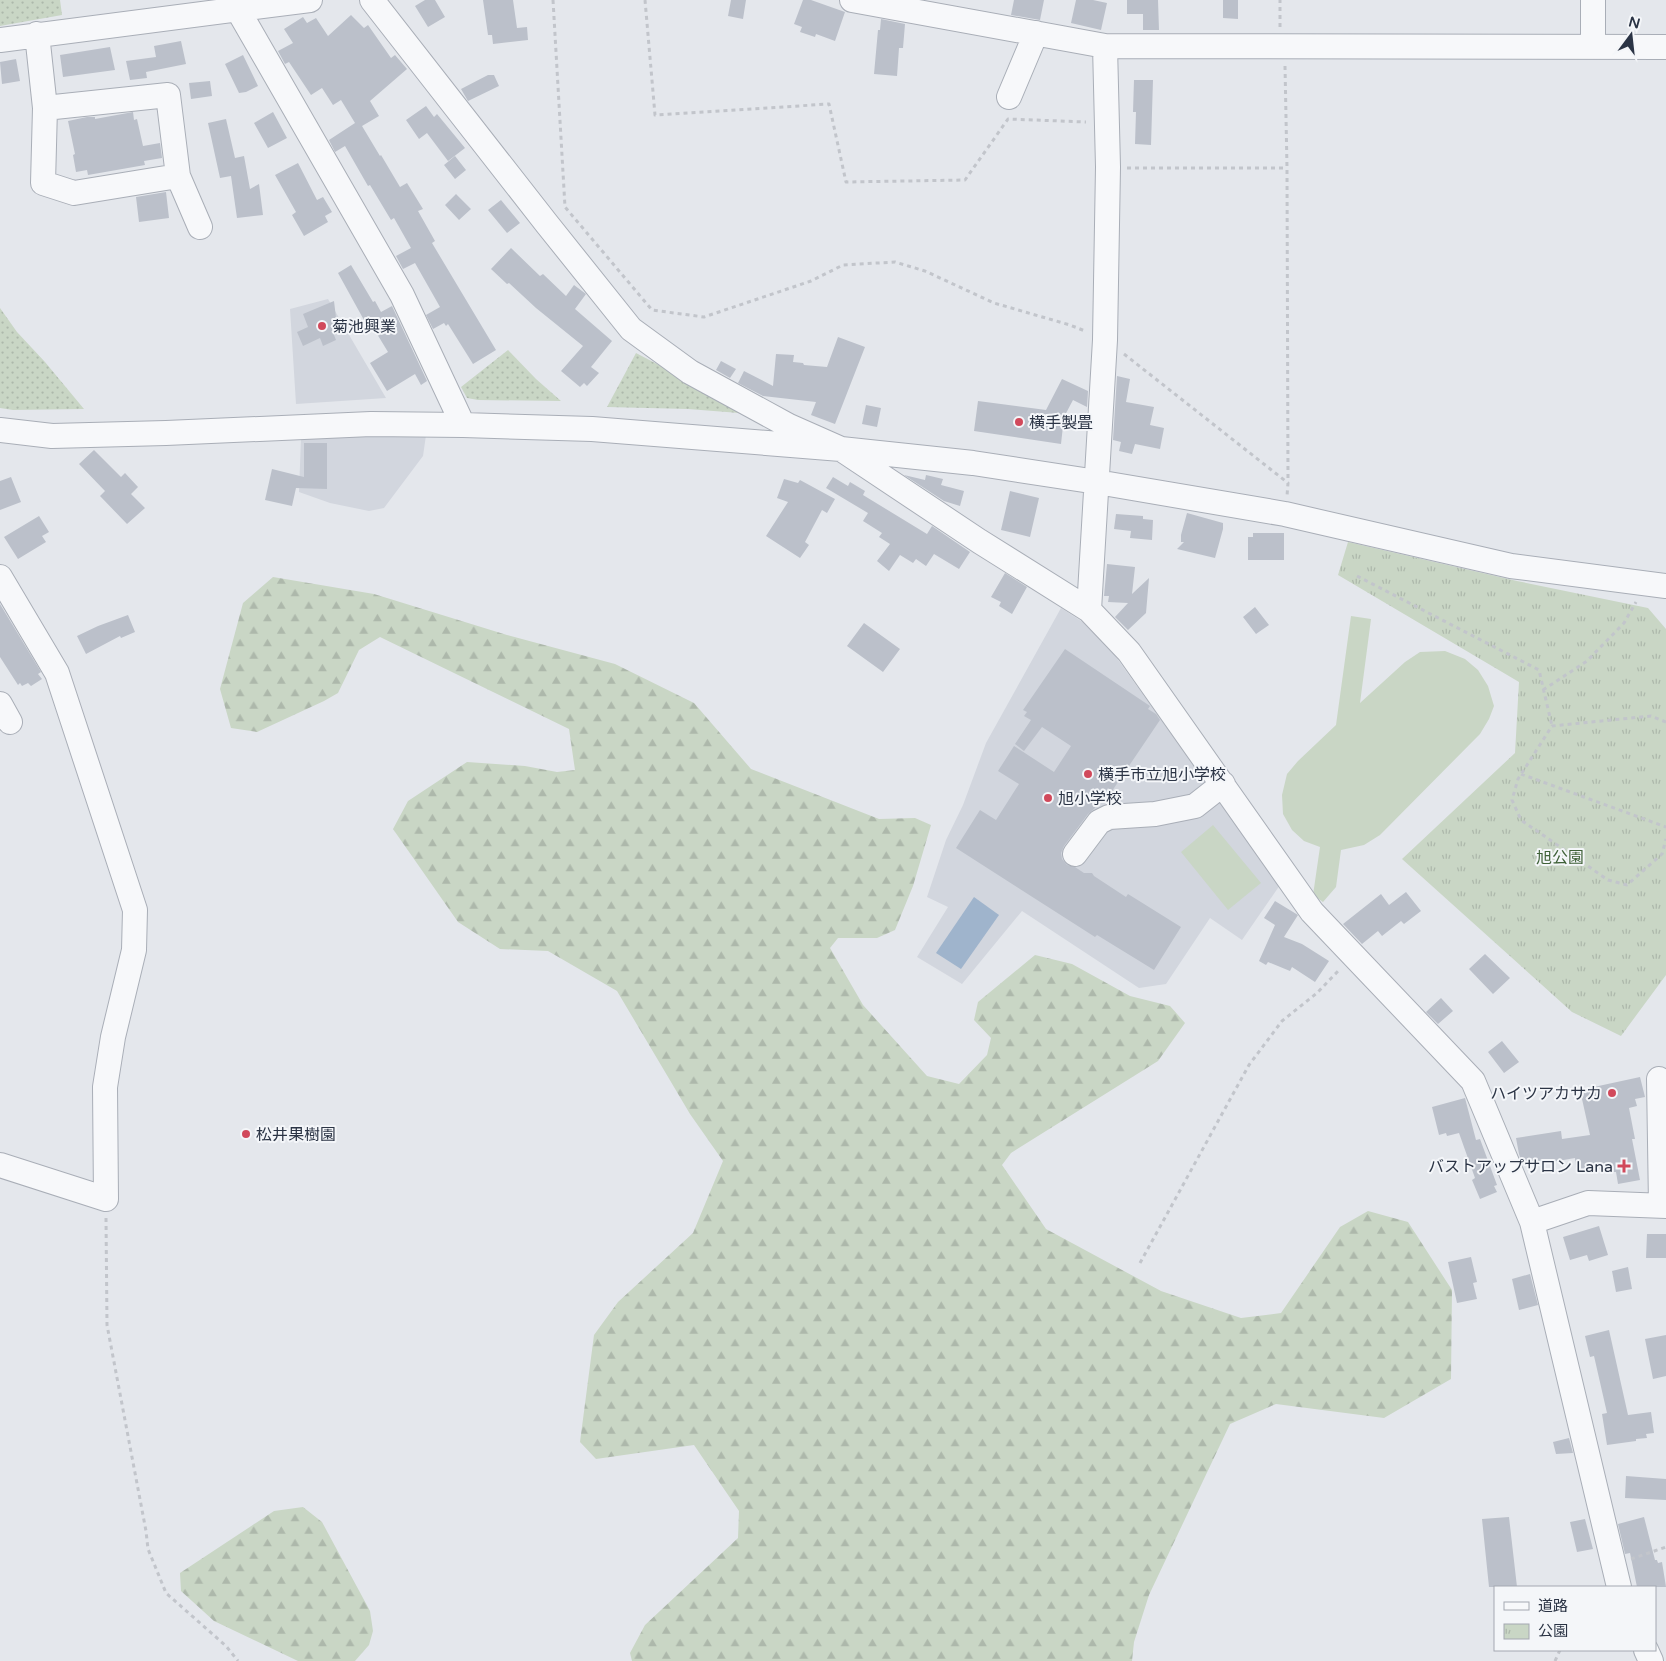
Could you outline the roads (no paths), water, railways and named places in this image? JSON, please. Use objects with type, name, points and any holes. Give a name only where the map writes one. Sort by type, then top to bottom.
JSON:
[{"type":"street","points":[[0,40],[310,0]]},
{"type":"street","points":[[372,0],[631,328],[690,372],[789,426],[842,449],[979,541],[1089,610],[1128,652],[1312,912],[1473,1081],[1532,1222],[1617,1576]]},
{"type":"street","points":[[852,0],[1105,46],[1666,47]]},
{"type":"street","points":[[1593,0],[1594,47]]},
{"type":"street","points":[[238,10],[402,295],[462,425]]},
{"type":"street","points":[[1009,96],[1036,33]]},
{"type":"street","points":[[37,34],[45,108],[43,183],[74,193],[178,176]]},
{"type":"street","points":[[1089,610],[1105,340],[1108,168],[1105,46]]},
{"type":"street","points":[[45,108],[168,94],[178,176],[200,227]]},
{"type":"street","points":[[0,430],[52,436],[371,424],[462,425],[592,429],[842,449],[973,463],[1097,482],[1285,514],[1511,566],[1657,584]]},
{"type":"street","points":[[0,577],[57,673],[135,910],[134,950],[113,1037],[105,1087],[106,1199],[0,1165]]},
{"type":"street","points":[[1075,854],[1099,822],[1109,817],[1155,814],[1195,806],[1223,784]]},
{"type":"street","points":[[1532,1222],[1588,1203],[1663,1205],[1659,1079]]},
{"type":"water","points":[[974,897],[999,915],[961,969],[936,953]]},
{"type":"place","name":"菊池興業","points":[[322,326]]},
{"type":"place","name":"横手製畳","points":[[1019,422]]},
{"type":"place","name":"横手市立旭小学校","points":[[1088,774]]},
{"type":"place","name":"旭小学校","points":[[1048,798]]},
{"type":"place","name":"ハイツアカサカ","points":[[1612,1093]]},
{"type":"place","name":"松井果樹園","points":[[246,1134]]},
{"type":"place","name":"バストアップサロン Lana","points":[[1624,1166]]},
{"type":"park label","name":"旭公園","points":[[1560,857]]}]
